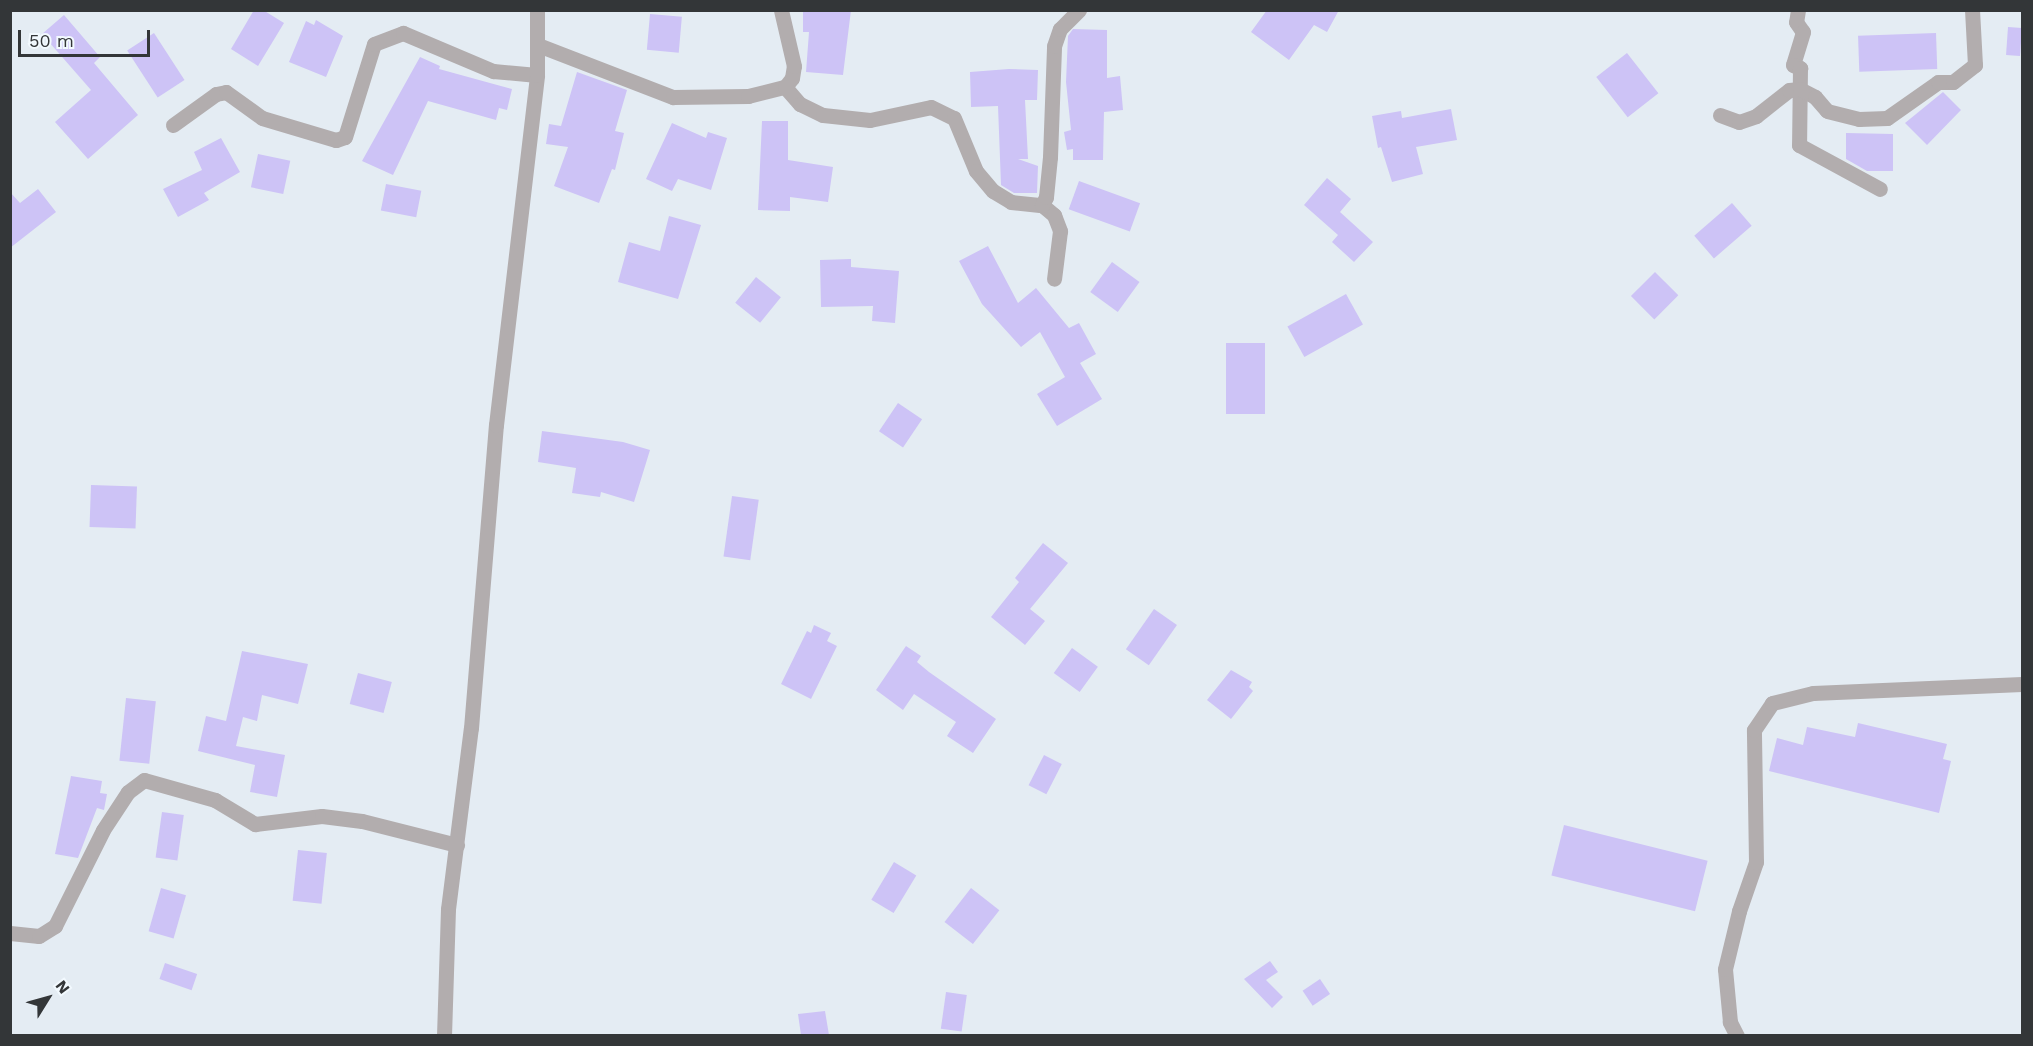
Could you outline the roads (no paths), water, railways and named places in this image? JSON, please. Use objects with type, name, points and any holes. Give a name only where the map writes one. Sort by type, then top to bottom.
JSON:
[{"type":"street","points":[[444,1035],[448,909],[471,728],[496,425],[537,75],[537,10]]},
{"type":"street","points":[[781,10],[794,66],[785,87]]},
{"type":"street","points":[[1042,205],[1046,197],[1050,157],[1054,46],[1060,29],[1079,10]]},
{"type":"street","points":[[1798,10],[1797,22],[1803,32],[1793,65],[1800,68],[1799,145],[1880,189]]},
{"type":"street","points":[[1720,115],[1739,122],[1756,116],[1789,90],[1800,89],[1815,97],[1827,111],[1858,119],[1887,118],[1938,82],[1953,81],[1975,65],[1972,10]]},
{"type":"street","points":[[173,125],[216,94],[226,92],[262,117],[336,140],[345,137],[374,44],[402,33],[493,72],[537,75]]},
{"type":"street","points":[[538,45],[673,97],[748,96],[785,87]]},
{"type":"street","points":[[785,87],[800,104],[823,115],[870,120],[931,107],[954,118],[976,171],[993,191],[1011,202],[1042,205],[1054,215],[1060,231],[1054,279]]},
{"type":"street","points":[[1737,1035],[1730,1022],[1725,969],[1738,910],[1756,862],[1754,730],[1772,704],[1813,693],[2022,684]]},
{"type":"street","points":[[10,933],[39,936],[55,926],[103,830],[128,792],[144,780],[215,800],[255,824],[322,816],[362,821],[457,845]]}]
